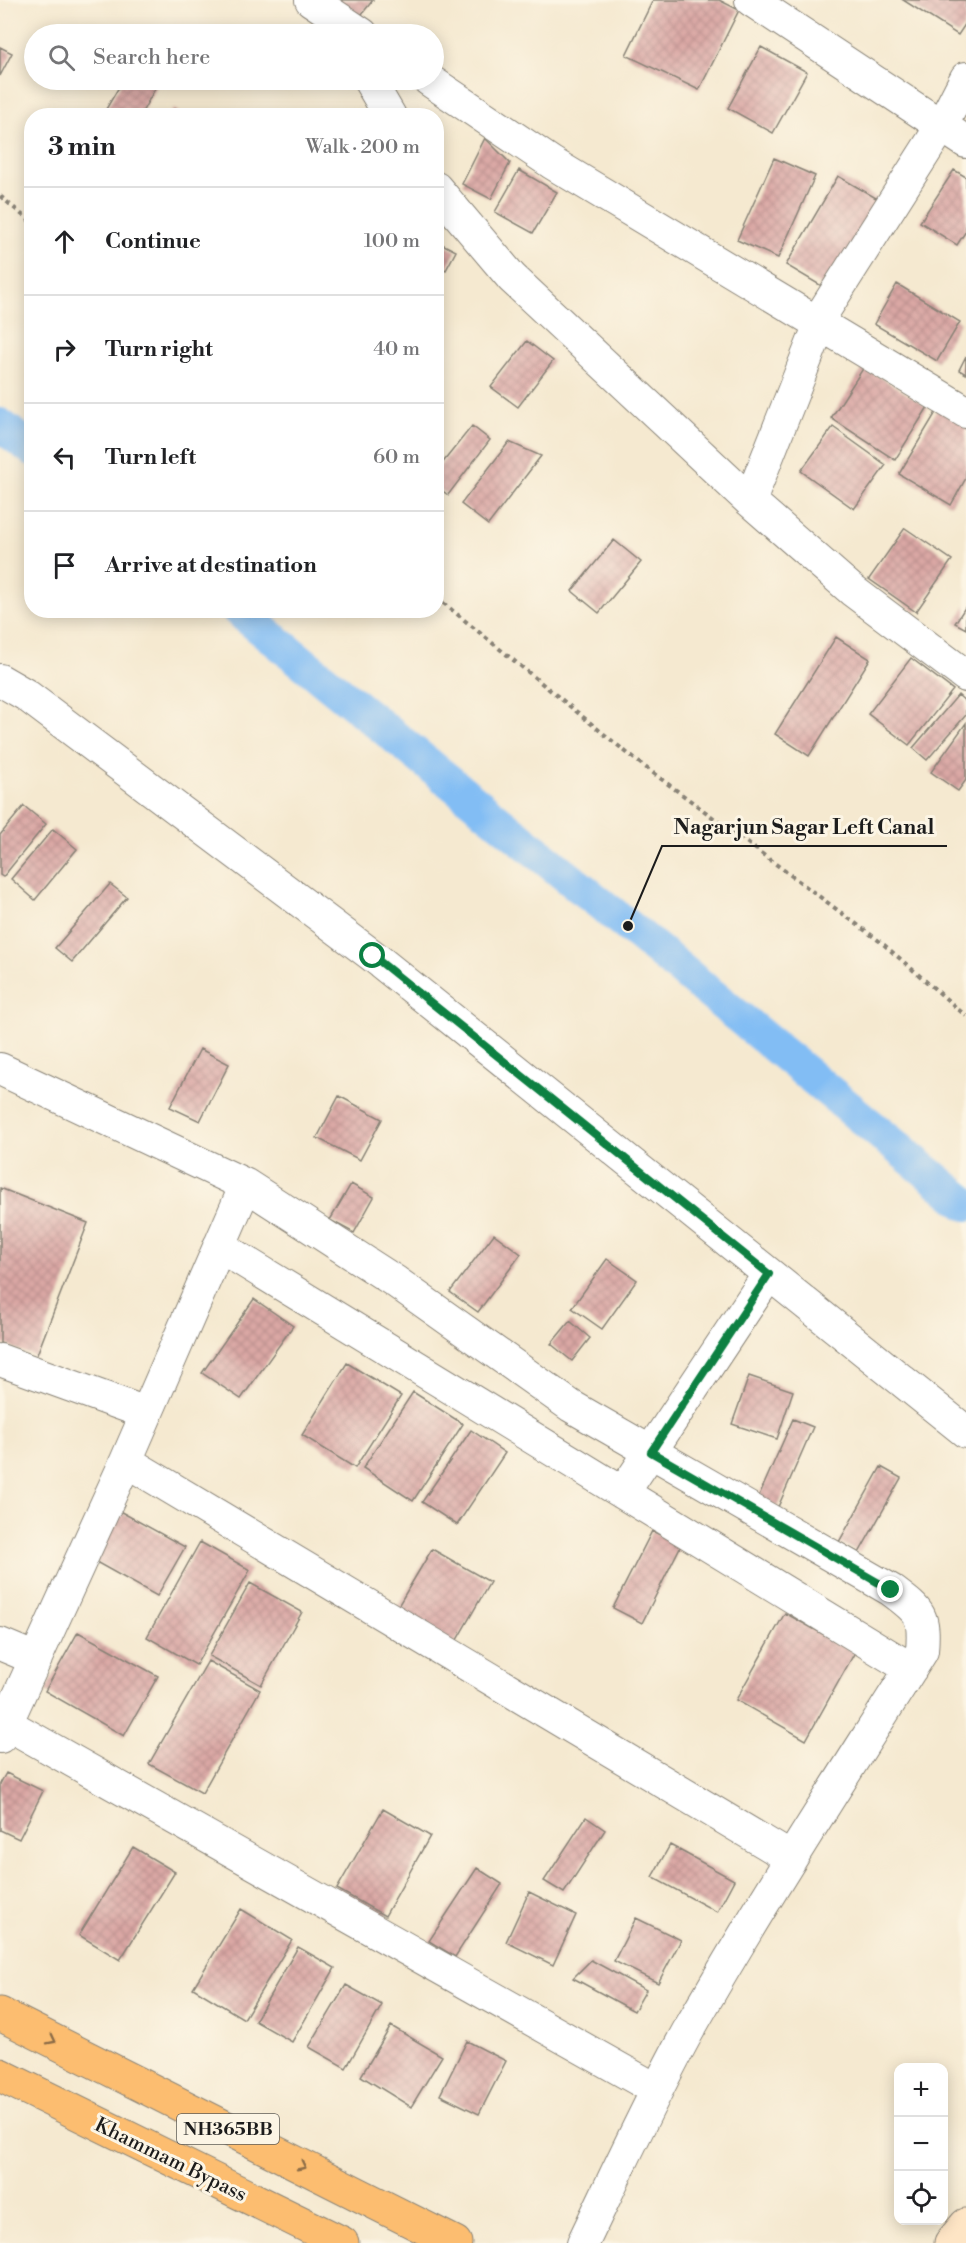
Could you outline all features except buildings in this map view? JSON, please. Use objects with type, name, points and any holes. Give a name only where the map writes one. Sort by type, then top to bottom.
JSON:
[{"type":"highway","name":"NH365BB","points":[[0,2014],[455,2243]]},
{"type":"highway","name":"Khammam Bypass","points":[[0,2075],[342,2243]]},
{"type":"main road","points":[[951,2243],[966,2225]]},
{"type":"street","points":[[751,0],[954,135]]},
{"type":"street","points":[[328,16],[343,24]]},
{"type":"street","points":[[750,501],[819,323],[954,135],[966,78]]},
{"type":"street","points":[[375,90],[385,108]]},
{"type":"street","points":[[444,90],[552,163],[966,412]]},
{"type":"street","points":[[444,197],[512,278],[750,501],[853,591],[966,676]]},
{"type":"street","points":[[0,680],[26,695],[373,956],[966,1432]]},
{"type":"street","points":[[0,1069],[246,1185],[396,1282],[571,1406],[891,1590],[915,1608],[924,1628],[922,1652],[791,1858],[688,2031],[583,2243]]},
{"type":"street","points":[[246,1185],[126,1461],[3,1731],[657,2090]]},
{"type":"street","points":[[219,1246],[911,1669]]},
{"type":"street","points":[[624,1494],[769,1274]]},
{"type":"street","points":[[0,1360],[146,1413]]},
{"type":"street","points":[[126,1461],[791,1858]]},
{"type":"street","points":[[0,1644],[36,1659]]},
{"type":"path","points":[[0,196],[24,216]]},
{"type":"path","points":[[444,604],[637,761],[882,943],[966,1016]]},
{"type":"waterway","points":[[0,425],[24,443]]},
{"type":"waterway","points":[[248,618],[966,1204]]},
{"type":"place","name":"Nagarjun Sagar Left Canal","points":[[628,926]]},
{"type":"route","points":[[373,956],[769,1274],[651,1452],[891,1590]]}]
